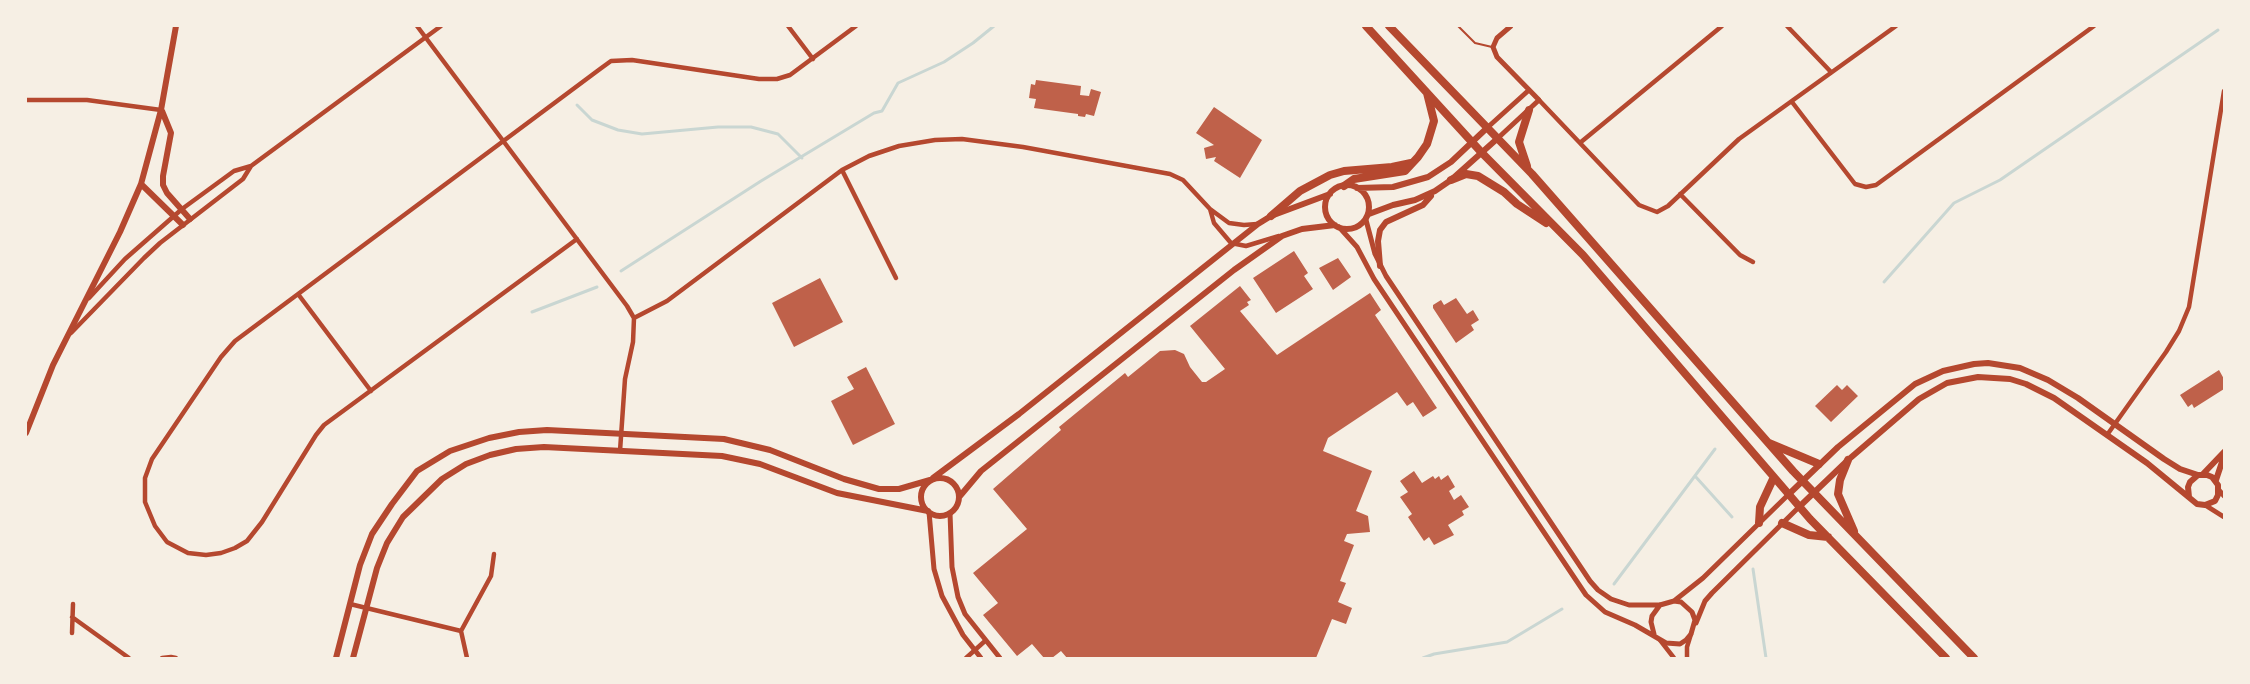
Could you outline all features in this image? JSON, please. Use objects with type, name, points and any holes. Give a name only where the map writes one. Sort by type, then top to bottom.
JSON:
[{"type":"highway","points":[[1366,26],[1482,153],[1605,280],[1773,479],[1946,658]]},
{"type":"highway","points":[[1389,26],[1532,174],[1768,442],[1973,658]]},
{"type":"highway","points":[[1344,186],[1354,179],[1405,171],[1423,151],[1432,133],[1433,111],[1425,88]]},
{"type":"highway","points":[[1529,110],[1519,142],[1532,174]]},
{"type":"highway","points":[[1271,216],[1300,191],[1330,175],[1344,171],[1392,167],[1411,162]]},
{"type":"highway","points":[[1451,180],[1466,174],[1478,176],[1560,233]]},
{"type":"highway","points":[[1768,442],[1819,464]]},
{"type":"highway","points":[[1848,460],[1840,480],[1838,494],[1859,540]]},
{"type":"highway","points":[[1759,524],[1760,507],[1773,479]]},
{"type":"highway","points":[[1782,523],[1809,535],[1828,537]]},
{"type":"main road","points":[[26,433],[40,395],[141,184],[161,110],[176,26]]},
{"type":"main road","points":[[161,110],[171,133],[163,185],[167,193],[190,219]]},
{"type":"main road","points":[[928,511],[922,502],[921,495],[923,488],[932,479],[1019,414],[1257,224],[1271,216],[1330,194],[1338,187],[1393,187],[1422,180],[1445,167],[1488,128]]},
{"type":"main road","points":[[960,496],[981,471],[1234,270],[1282,236],[1302,228],[1337,226],[1350,229],[1357,227],[1367,217],[1393,205],[1415,200],[1435,191],[1451,180],[1498,138]]},
{"type":"main road","points":[[141,184],[183,225]]},
{"type":"main road","points":[[1357,188],[1366,196],[1367,217]]},
{"type":"main road","points":[[1380,266],[1378,241],[1380,230],[1394,217],[1423,206],[1435,191]]},
{"type":"main road","points":[[1330,194],[1325,208],[1327,216],[1337,226]]},
{"type":"main road","points":[[1788,495],[1819,464],[1915,384],[1943,371],[1974,364],[2004,364],[2034,373],[2078,398],[2180,469],[2216,480]]},
{"type":"main road","points":[[1799,507],[1848,460],[1932,390],[1947,383],[1978,377],[2010,379],[2040,390],[2108,435],[2197,504],[2205,505],[2215,501],[2219,490],[2216,480],[2224,454]]},
{"type":"main road","points":[[336,658],[360,565],[372,534],[417,471],[450,451],[519,432],[546,430],[696,437],[751,444],[844,479],[879,489],[899,489],[940,477],[951,481],[959,489],[957,507],[950,513],[940,516],[928,511],[837,493],[744,460],[698,454],[544,447],[516,449],[474,461],[442,479],[403,516],[387,543],[377,568],[353,658]]},
{"type":"main road","points":[[2189,497],[2190,482],[2224,454]]},
{"type":"street","points":[[417,26],[634,318],[633,342],[626,369],[620,451]]},
{"type":"street","points":[[85,302],[125,259],[182,209],[234,171],[251,166],[441,26]]},
{"type":"street","points":[[788,26],[813,58]]},
{"type":"street","points":[[577,239],[324,425],[262,522],[246,541],[236,548],[206,555],[188,553],[167,542],[155,526],[144,502],[145,478],[152,459],[235,341],[611,62],[632,60],[759,79],[777,79],[790,75],[856,26]]},
{"type":"street","points":[[1510,26],[1497,38],[1493,47],[1497,57],[1639,205],[1657,212],[1668,206],[1739,139],[1896,26]]},
{"type":"street","points":[[1581,142],[1722,26]]},
{"type":"street","points":[[1786,26],[1831,72]]},
{"type":"street","points":[[1792,102],[1855,184],[1866,187],[1876,185],[2094,26]]},
{"type":"street","points":[[1488,128],[1529,90]]},
{"type":"street","points":[[2108,435],[2166,352],[2189,307],[2224,91]]},
{"type":"street","points":[[26,100],[87,100],[161,110]]},
{"type":"street","points":[[1498,138],[1539,100]]},
{"type":"street","points":[[634,318],[667,301],[842,170],[869,156],[899,146],[935,140],[962,139],[1068,154],[1170,174],[1183,180],[1210,209],[1229,223],[1257,224]]},
{"type":"street","points":[[67,337],[144,258],[190,219],[243,180],[251,166]]},
{"type":"street","points":[[842,170],[896,278]]},
{"type":"street","points":[[1680,194],[1740,255],[1753,262]]},
{"type":"street","points":[[1210,209],[1214,223],[1231,243],[1246,246],[1282,236]]},
{"type":"street","points":[[1367,217],[1372,244],[1380,266],[1590,581],[1598,590],[1618,602],[1629,605],[1681,602],[1692,612],[1694,627]]},
{"type":"street","points":[[1337,226],[1357,247],[1379,286],[1586,595],[1605,612],[1673,645],[1680,644],[1691,634]]},
{"type":"street","points":[[298,294],[371,391]]},
{"type":"street","points":[[2219,490],[2224,496]]},
{"type":"street","points":[[1674,601],[1700,581],[1788,495]]},
{"type":"street","points":[[2205,505],[2224,517]]},
{"type":"street","points":[[1687,658],[1687,647],[1699,612],[1712,592],[1799,507]]},
{"type":"street","points":[[928,511],[934,569],[942,596],[950,614],[981,658]]},
{"type":"street","points":[[950,513],[950,551],[956,590],[965,614],[1000,658]]},
{"type":"street","points":[[467,658],[461,631],[491,576],[494,554]]},
{"type":"street","points":[[72,633],[73,604]]},
{"type":"street","points":[[350,604],[461,631]]},
{"type":"street","points":[[1660,604],[1652,616],[1652,629],[1674,658]]},
{"type":"street","points":[[72,617],[129,658]]},
{"type":"street","points":[[966,658],[985,641]]},
{"type":"street","points":[[162,658],[176,658]]},
{"type":"lane","points":[[1458,26],[1475,43],[1493,47]]},
{"type":"building","points":[[1036,80],[1081,86],[1080,95],[1089,96],[1091,89],[1101,92],[1094,116],[1086,114],[1085,117],[1034,108],[1036,99],[1029,98],[1031,84],[1035,85]]},
{"type":"building","points":[[1214,107],[1262,140],[1240,178],[1214,161],[1216,157],[1206,159],[1204,148],[1214,145],[1196,133]]},
{"type":"building","points":[[1294,251],[1308,273],[1304,276],[1313,289],[1276,313],[1253,278]]},
{"type":"building","points":[[1338,258],[1351,277],[1333,290],[1319,268]]},
{"type":"building","points":[[820,278],[843,322],[794,347],[772,303]]},
{"type":"building","points":[[1240,286],[1251,300],[1247,302],[1249,305],[1240,311],[1277,355],[1370,293],[1381,310],[1375,315],[1437,408],[1423,417],[1413,402],[1407,406],[1397,392],[1328,438],[1323,451],[1372,471],[1356,511],[1368,516],[1370,532],[1347,534],[1344,541],[1354,545],[1340,581],[1346,583],[1338,602],[1352,608],[1346,624],[1332,619],[1316,658],[1067,658],[1061,651],[1052,658],[1044,658],[1032,644],[1017,656],[983,615],[998,603],[973,573],[1027,529],[993,489],[1061,430],[1059,427],[1125,373],[1128,377],[1160,351],[1175,350],[1184,354],[1190,367],[1202,382],[1206,382],[1225,369],[1190,326]]},
{"type":"building","points":[[1456,298],[1467,314],[1473,310],[1479,320],[1471,325],[1474,330],[1456,343],[1433,305],[1441,300],[1444,305]]},
{"type":"building","points":[[866,367],[895,424],[853,445],[831,401],[854,389],[847,377]]},
{"type":"building","points":[[2219,370],[2224,379],[2224,389],[2194,408],[2192,404],[2188,407],[2180,395]]},
{"type":"building","points":[[1837,385],[1842,390],[1847,385],[1858,396],[1831,422],[1815,406]]},
{"type":"building","points":[[1414,471],[1422,483],[1433,476],[1435,479],[1439,476],[1441,480],[1448,475],[1455,487],[1449,491],[1454,500],[1461,495],[1469,507],[1462,511],[1464,515],[1448,525],[1454,535],[1434,545],[1429,537],[1424,541],[1408,517],[1412,514],[1400,497],[1408,492],[1400,481]]},
{"type":"waterway","points":[[621,271],[761,181],[874,113],[882,111],[898,83],[944,62],[994,26]]},
{"type":"waterway","points":[[1884,282],[1954,203],[2000,180],[2218,30]]},
{"type":"waterway","points":[[577,105],[592,120],[618,130],[642,134],[718,127],[751,127],[778,134],[802,158]]},
{"type":"waterway","points":[[532,312],[597,287]]},
{"type":"waterway","points":[[1614,584],[1715,449]]},
{"type":"waterway","points":[[1695,476],[1732,517]]},
{"type":"waterway","points":[[1753,569],[1766,658]]},
{"type":"waterway","points":[[1423,658],[1434,654],[1507,642],[1562,609]]}]
